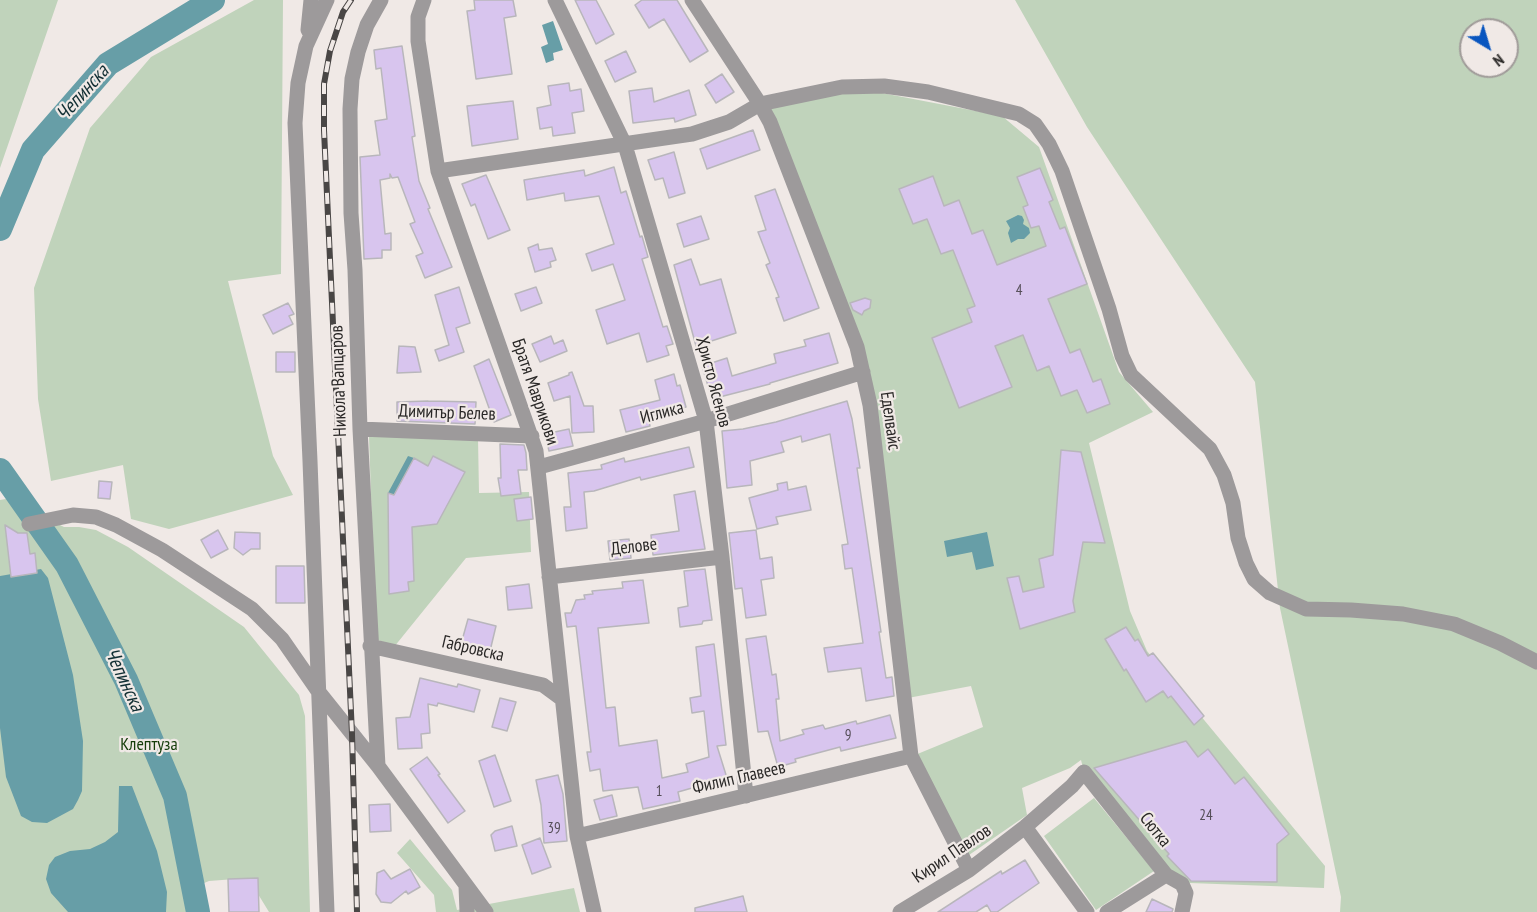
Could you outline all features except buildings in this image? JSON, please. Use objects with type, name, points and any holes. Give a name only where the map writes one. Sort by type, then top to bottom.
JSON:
[{"type":"street","points":[[311,0],[306,46],[298,83],[295,123],[327,912]]},
{"type":"street","points":[[306,46],[327,0]]},
{"type":"street","name":"Никола Вапцаров","points":[[378,766],[360,429],[358,325],[351,213],[350,110],[352,79],[358,52],[367,25],[381,0]]},
{"type":"street","name":"Братя Маврикови","points":[[424,0],[418,17],[418,41],[438,171],[532,436],[539,467],[577,836],[594,912]]},
{"type":"street","name":"Христо Ясенов","points":[[555,0],[625,145],[706,421],[746,796]]},
{"type":"street","name":"Еделвайс","points":[[692,0],[770,122],[853,337],[870,405],[911,756],[969,870]]},
{"type":"street","points":[[438,171],[693,134],[729,122],[760,104],[842,87],[884,86],[928,93],[1019,114],[1035,124],[1049,144],[1062,171],[1109,309],[1122,356],[1131,375],[1210,450],[1224,475],[1233,503],[1238,538],[1254,579],[1270,593],[1306,609],[1403,614],[1454,624],[1500,643],[1537,662]]},
{"type":"street","name":"Иглика","points":[[539,467],[706,421],[863,372]]},
{"type":"street","name":"Димитър Белев","points":[[360,429],[532,436]]},
{"type":"street","points":[[30,523],[72,515],[96,517],[162,550],[252,609],[282,639],[318,691],[378,766],[486,912]]},
{"type":"street","name":"Делове","points":[[549,577],[722,557]]},
{"type":"street","name":"Габровска","points":[[370,646],[543,685],[562,699]]},
{"type":"street","name":"Филип Главеев","points":[[577,836],[911,756]]},
{"type":"street","name":"Кирил Павлов","points":[[900,912],[969,870],[1025,827],[1072,786],[1084,772]]},
{"type":"street","name":"Сютка","points":[[1084,772],[1166,875],[1182,884],[1186,893],[1182,912]]},
{"type":"street","points":[[1025,827],[1087,912]]},
{"type":"street","points":[[1107,912],[1166,875]]},
{"type":"street","points":[[466,886],[467,912]]},
{"type":"green space","points":[[0,0],[58,0],[0,168]]},
{"type":"green space","points":[[254,0],[283,0],[281,274],[228,281],[273,456],[293,495],[169,529],[131,519],[123,465],[51,481],[38,399],[34,288],[90,128],[151,57]]},
{"type":"green space","points":[[1015,0],[1537,0],[1537,912],[1340,912],[1341,897],[1280,608],[1255,382],[1087,127]]},
{"type":"green space","points":[[842,90],[882,93],[1002,116],[1039,147],[1119,372],[1153,412],[1089,443],[1130,611],[1147,651],[1325,866],[1324,888],[1190,883],[1166,875],[1084,772],[1081,760],[1070,768],[1022,788],[1027,815],[969,855],[915,755],[983,727],[971,686],[908,698],[875,417],[767,107]]},
{"type":"green space","points":[[369,436],[478,438],[479,493],[529,492],[531,552],[466,558],[394,647],[376,639]]},
{"type":"green space","name":"Клептуза","points":[[6,499],[64,527],[96,530],[128,547],[244,627],[299,695],[305,716],[310,912],[269,912],[250,881],[235,879],[209,881],[185,891],[188,912],[0,912],[0,500]]},
{"type":"green space","points":[[1094,798],[1154,871],[1096,910],[1044,836]]},
{"type":"green space","points":[[410,839],[452,890],[457,910],[574,888],[580,912],[436,912],[434,895],[397,853]]},
{"type":"water","points":[[553,21],[563,50],[553,53],[554,60],[546,63],[541,47],[548,44],[542,25]]},
{"type":"water","points":[[1018,215],[1022,216],[1023,224],[1029,228],[1030,233],[1024,239],[1011,243],[1008,233],[1010,228],[1006,221]]},
{"type":"water","points":[[408,456],[414,458],[394,495],[388,493]]},
{"type":"water","points":[[987,532],[994,566],[976,570],[972,552],[947,557],[944,541]]},
{"type":"water","name":"Клептуза","points":[[41,569],[48,578],[73,675],[83,741],[82,791],[73,809],[47,823],[32,822],[21,816],[6,777],[0,728],[0,576]]},
{"type":"water","name":"Клептуза","points":[[119,786],[132,786],[157,851],[167,892],[166,912],[68,912],[51,893],[46,879],[49,865],[55,857],[70,851],[90,849],[105,842],[118,832]]},
{"type":"waterway","name":"Чепинска","points":[[0,229],[33,150],[108,64],[213,0]]},
{"type":"waterway","name":"Чепинска","points":[[0,470],[67,565],[126,680],[175,796],[198,912]]},
{"type":"railway","points":[[351,0],[343,12],[330,51],[324,84],[324,130],[352,734],[357,912]]}]
